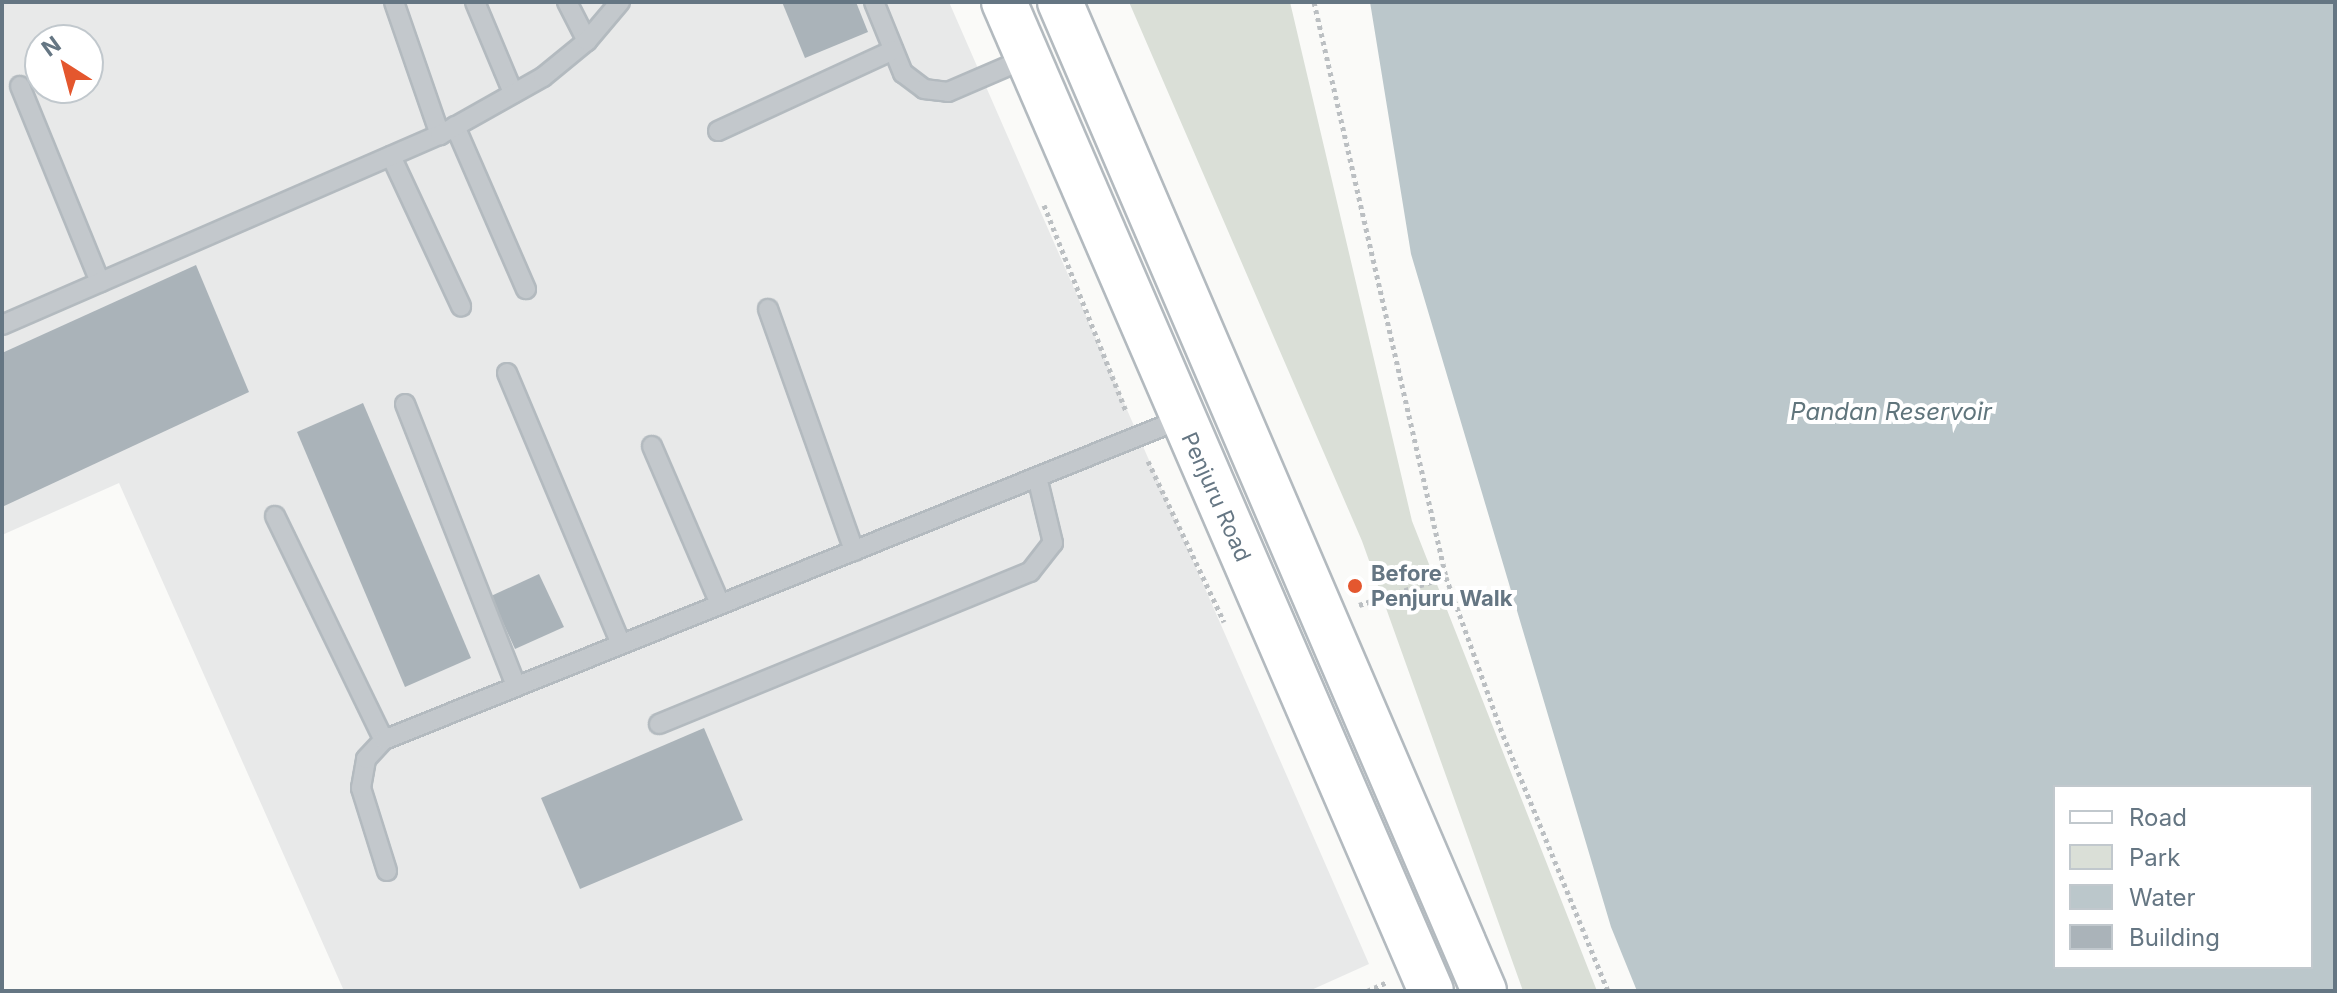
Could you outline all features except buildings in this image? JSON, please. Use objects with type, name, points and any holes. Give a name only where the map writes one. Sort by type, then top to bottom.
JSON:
[{"type":"main road","name":"Penjuru Road","points":[[1004,2],[1181,419],[1431,991]]},
{"type":"main road","points":[[1060,2],[1484,991]]},
{"type":"lane","points":[[394,2],[447,131],[526,289]]},
{"type":"lane","points":[[475,2],[513,93]]},
{"type":"lane","points":[[567,2],[587,41]]},
{"type":"lane","points":[[2,325],[447,131],[513,93],[587,41],[620,2]]},
{"type":"lane","points":[[874,2],[903,73],[924,89],[948,92],[1027,58]]},
{"type":"lane","points":[[718,131],[893,50]]},
{"type":"lane","points":[[20,86],[100,282]]},
{"type":"lane","points":[[391,156],[461,306]]},
{"type":"lane","points":[[768,309],[854,551]]},
{"type":"lane","points":[[507,373],[621,644]]},
{"type":"lane","points":[[405,404],[516,686]]},
{"type":"lane","points":[[387,871],[361,788],[366,759],[384,740],[1181,419]]},
{"type":"lane","points":[[652,446],[720,604]]},
{"type":"lane","points":[[659,724],[1030,572],[1053,543],[1037,477]]},
{"type":"lane","points":[[275,516],[384,740]]},
{"type":"path","points":[[1314,2],[1446,577],[1503,735],[1608,991]]},
{"type":"path","points":[[1318,609],[1361,604],[1446,577]]},
{"type":"shaded area","points":[[2,2],[949,2],[1369,964],[1309,991],[344,991],[119,483],[2,535]]},
{"type":"green space","points":[[1129,2],[1290,2],[1412,521],[1597,991],[1523,991],[1362,541]]},
{"type":"water","name":"Pandan Reservoir","points":[[1370,2],[2335,2],[2335,991],[1637,991],[1611,927],[1411,254]]},
{"type":"place","name":"Before Penjuru Walk","points":[[1355,586]]}]
